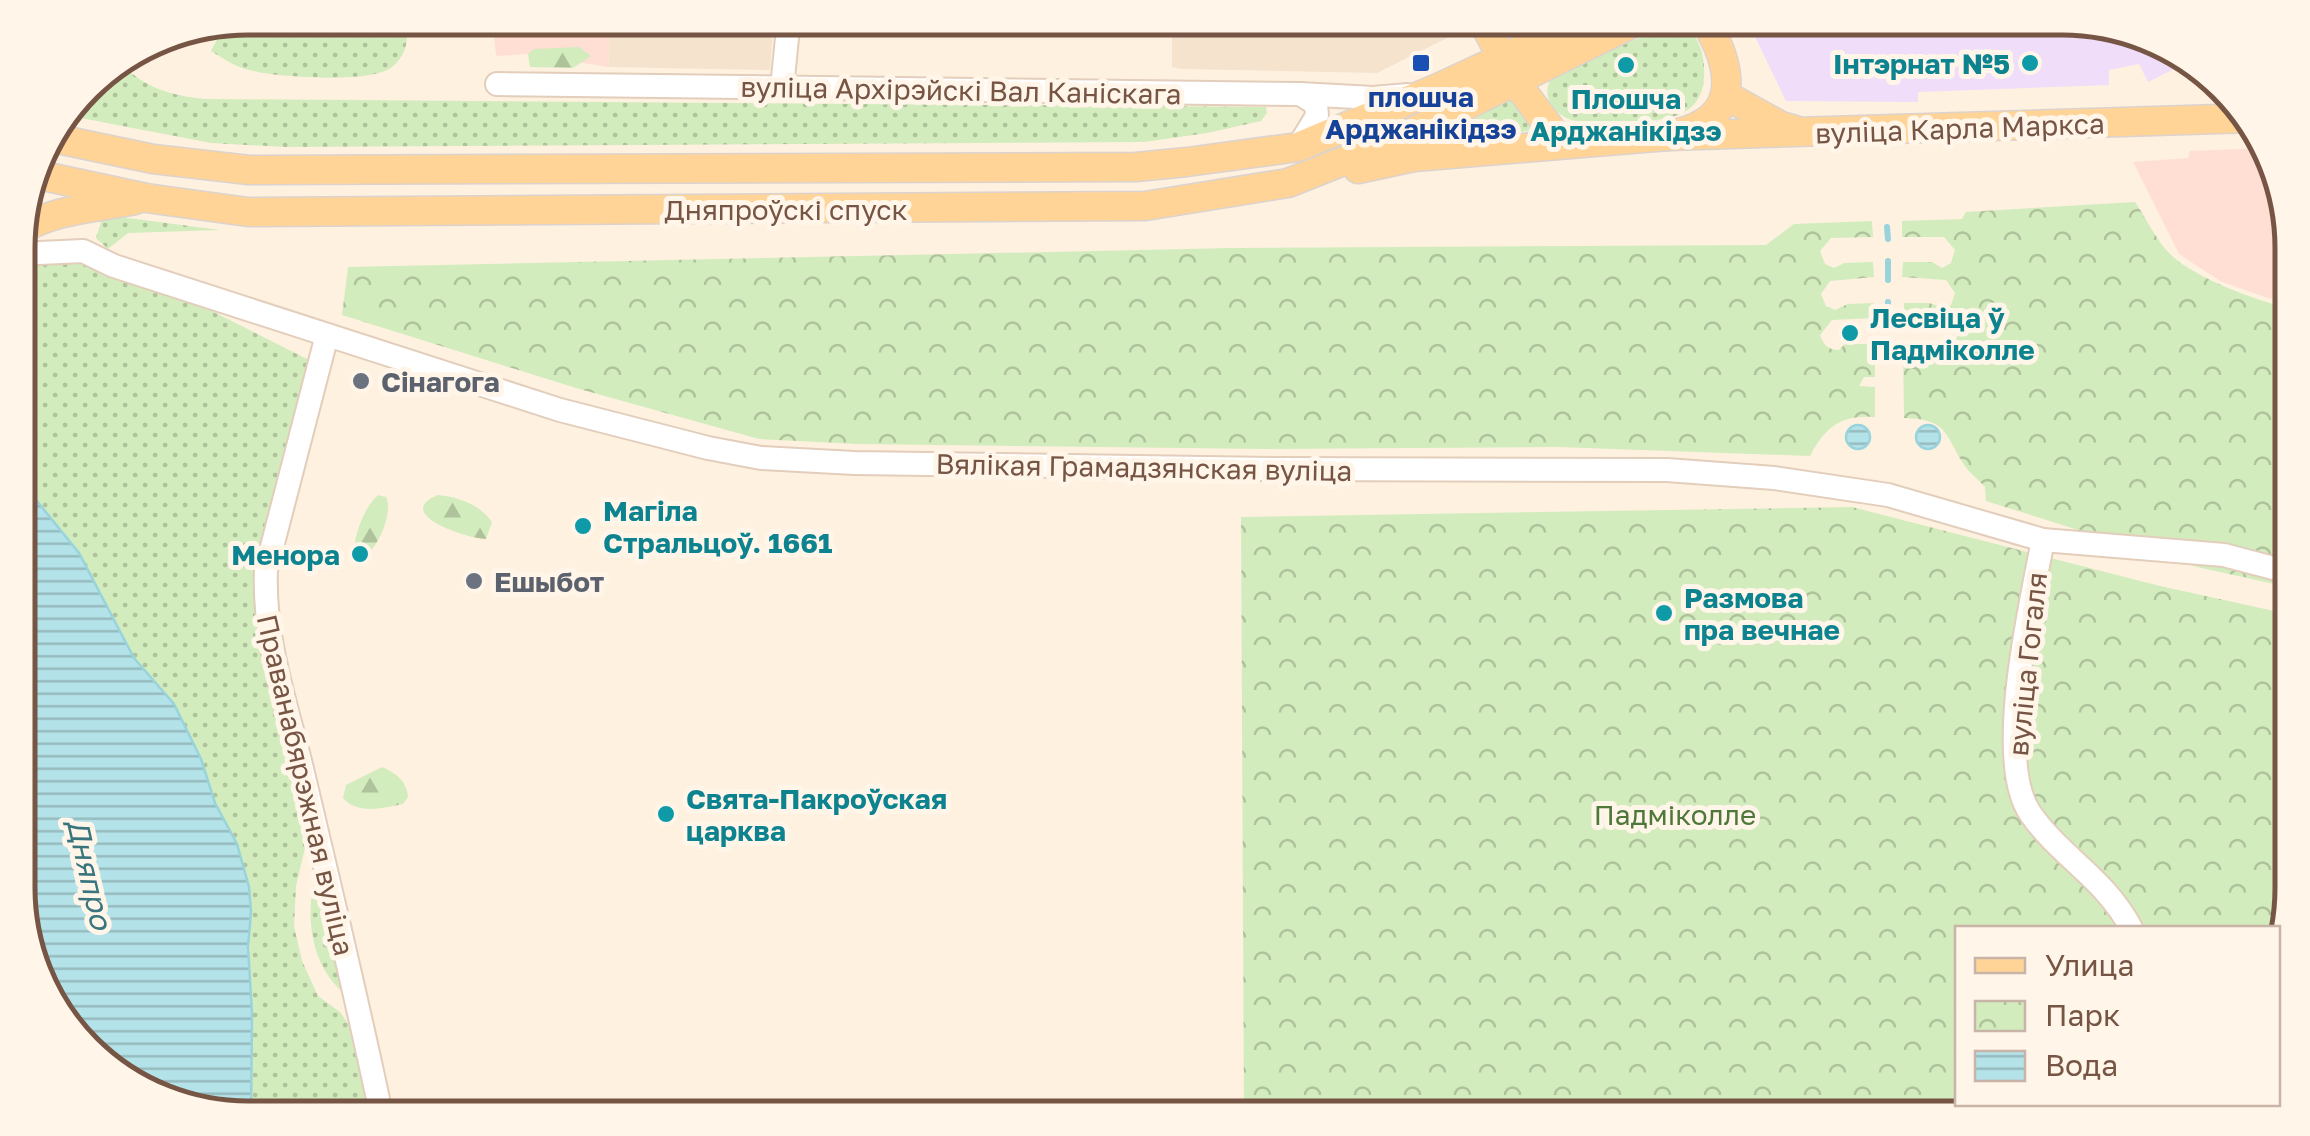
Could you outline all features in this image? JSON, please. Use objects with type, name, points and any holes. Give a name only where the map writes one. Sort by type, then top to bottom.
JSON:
[{"type":"main road","points":[[1490,35],[1508,69],[1562,144]]},
{"type":"main road","points":[[1508,69],[1562,35]]},
{"type":"main road","points":[[1508,69],[1598,35]]},
{"type":"main road","points":[[1288,183],[1414,157],[1668,136],[1699,126],[1716,112],[1726,95],[1728,72],[1714,35]]},
{"type":"main road","name":"Дняпроўскі спуск","points":[[64,141],[153,159],[249,170],[1136,168],[1298,147],[1426,93],[1508,69]]},
{"type":"main road","name":"Дняпроўскі спуск","points":[[48,177],[146,198],[248,212],[1145,206],[1288,183],[1396,140],[1508,69]]},
{"type":"main road","points":[[1726,95],[1781,126],[1806,133]]},
{"type":"main road","name":"вуліца Карла Маркса","points":[[1668,136],[2230,119]]},
{"type":"main road","points":[[37,223],[66,210],[146,198]]},
{"type":"street","points":[[782,88],[787,35]]},
{"type":"street","name":"вуліца Архірэйскі Вал Каніскага","points":[[497,84],[1373,98],[1426,93]]},
{"type":"street","points":[[1298,147],[1317,116],[1316,104],[1300,94]]},
{"type":"street","points":[[83,251],[81,227],[94,208]]},
{"type":"street","name":"Вялікая Грамадзянская вуліца","points":[[35,253],[83,251],[114,266],[560,410],[761,458],[854,463],[1276,469],[1667,470],[1774,478],[1888,495],[2042,540],[2224,555],[2275,568]]},
{"type":"street","name":"Праванабярэжная вуліца","points":[[327,335],[266,570],[264,603],[269,642],[289,712],[378,1101]]},
{"type":"street","name":"вуліца Гогаля","points":[[2042,540],[2024,640],[2014,746],[2016,769],[2028,811],[2115,899],[2130,926]]},
{"type":"shaded area","points":[[494,35],[610,35],[608,67],[528,54],[496,56]]},
{"type":"shaded area","points":[[610,35],[773,35],[770,70],[608,67]]},
{"type":"shaded area","points":[[1172,35],[1453,35],[1377,73],[1172,67]]},
{"type":"shaded area","points":[[1754,35],[2090,37],[2130,46],[2175,68],[2148,82],[2139,64],[2109,70],[2109,85],[1918,92],[1918,102],[1786,101]]},
{"type":"shaded area","points":[[2250,149],[2253,154],[2273,220],[2275,299],[2220,281],[2179,254],[2133,162],[2188,158],[2190,151]]},
{"type":"green space","points":[[407,35],[402,56],[392,67],[365,76],[325,78],[266,73],[242,68],[211,51],[220,37]]},
{"type":"green space","points":[[1647,35],[1694,35],[1704,60],[1703,86],[1688,110],[1646,121],[1586,122],[1561,115],[1551,104],[1547,91],[1558,72]]},
{"type":"green space","points":[[579,47],[591,56],[573,68],[530,67],[528,54],[534,49]]},
{"type":"green space","points":[[130,71],[159,89],[206,99],[1266,107],[1267,113],[1261,121],[1144,142],[286,147],[211,143],[79,118]]},
{"type":"green space","points":[[1514,100],[1532,126],[1528,131],[1426,142],[1424,138],[1504,101]]},
{"type":"green space","points":[[2135,202],[2160,242],[2181,263],[2227,288],[2275,304],[2275,584],[2197,567],[1986,501],[1985,487],[1968,470],[1945,432],[1931,422],[1904,418],[1903,344],[1934,344],[1944,349],[1952,345],[1958,334],[1946,319],[1904,319],[1904,303],[1929,303],[1945,308],[1951,305],[1955,293],[1946,280],[1902,277],[1903,262],[1932,262],[1942,268],[1951,263],[1955,250],[1944,237],[1902,237],[1902,221],[1962,219],[1966,212]]},
{"type":"green space","points":[[113,216],[220,230],[128,233],[108,249],[96,238],[102,219]]},
{"type":"green space","points":[[1872,221],[1873,237],[1831,238],[1820,251],[1825,264],[1834,268],[1844,263],[1873,262],[1874,277],[1830,281],[1821,294],[1826,306],[1835,310],[1848,304],[1873,303],[1873,318],[1832,320],[1820,335],[1835,350],[1845,344],[1875,344],[1875,377],[1864,377],[1859,386],[1875,387],[1875,417],[1836,424],[1810,456],[1558,447],[1266,449],[856,444],[759,439],[576,388],[342,315],[348,267],[1232,248],[1766,245],[1794,224]]},
{"type":"green space","points":[[68,256],[172,291],[309,360],[261,561],[309,831],[296,886],[294,926],[302,961],[318,996],[340,1012],[353,1031],[369,1101],[251,1101],[249,887],[237,844],[215,803],[201,759],[174,704],[134,658],[79,553],[35,499],[35,263]]},
{"type":"green space","points":[[378,495],[386,497],[388,503],[386,520],[374,546],[364,556],[354,548],[355,541],[365,512]]},
{"type":"green space","points":[[438,495],[468,503],[487,516],[492,522],[486,539],[464,535],[428,517],[423,510],[426,502]]},
{"type":"green space","name":"Падміколле","points":[[1852,507],[2275,611],[2275,902],[2271,926],[1955,926],[1955,1101],[1244,1101],[1241,517]]},
{"type":"green space","points":[[382,767],[403,782],[408,797],[403,804],[363,808],[343,798],[346,785]]},
{"type":"green space","points":[[320,875],[344,993],[324,969],[313,939],[312,891],[316,876]]},
{"type":"water","points":[[1858,425],[1867,428],[1867,446],[1858,449],[1849,446],[1846,437],[1849,428]]},
{"type":"water","points":[[1928,425],[1937,428],[1937,446],[1928,449],[1919,446],[1916,437],[1919,428]]},
{"type":"water","name":"Дняпро","points":[[35,499],[79,553],[134,658],[174,704],[201,759],[215,803],[237,844],[249,887],[251,1101],[207,1097],[154,1079],[118,1057],[79,1018],[51,969],[42,943],[35,888]]},
{"type":"waterway","points":[[1887,227],[1888,239]]},
{"type":"waterway","points":[[1888,261],[1888,280]]},
{"type":"waterway","points":[[1888,302],[1889,321]]},
{"type":"place","name":"плошча Арджанікідзэ","points":[[1421,63]]},
{"type":"place","name":"Інтэрнат №5","points":[[2030,63]]},
{"type":"place","name":"Плошча Арджанікідзэ","points":[[1626,65]]},
{"type":"place","name":"Лесвіца ў Падміколле","points":[[1850,333]]},
{"type":"place","name":"Сінагога","points":[[361,381]]},
{"type":"place","name":"Магіла Стральцоў. 1661","points":[[583,526]]},
{"type":"place","name":"Менора","points":[[360,554]]},
{"type":"place","name":"Ешыбот","points":[[474,581]]},
{"type":"place","name":"Размова пра вечнае","points":[[1664,613]]},
{"type":"place","name":"Свята-Пакроўская царква","points":[[666,814]]}]
